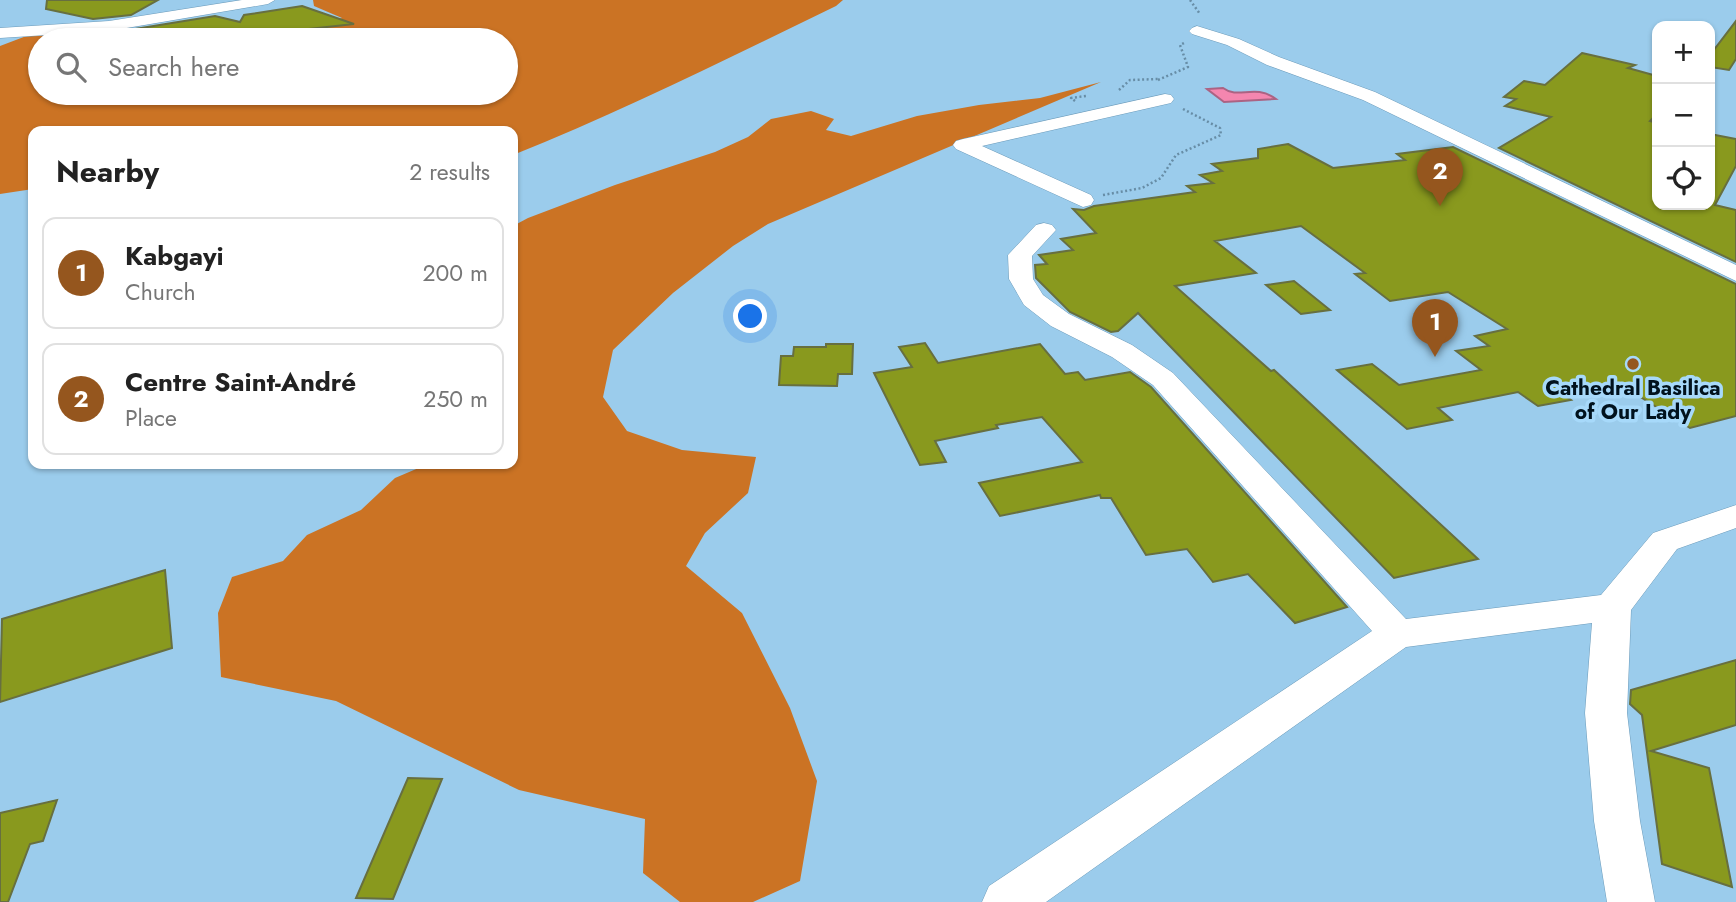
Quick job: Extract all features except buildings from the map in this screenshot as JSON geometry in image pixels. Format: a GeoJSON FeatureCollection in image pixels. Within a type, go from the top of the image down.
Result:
{"type":"FeatureCollection","features":[{"type":"Feature","properties":{"kind":"street"},"geometry":{"type":"LineString","coordinates":[[78,28],[109,26],[268,0]]}},
{"type":"Feature","properties":{"kind":"street"},"geometry":{"type":"LineString","coordinates":[[0,33],[28,31]]}},
{"type":"Feature","properties":{"kind":"street"},"geometry":{"type":"LineString","coordinates":[[1197,31],[1233,42],[1273,61],[1369,96],[1736,274]]}},
{"type":"Feature","properties":{"kind":"street"},"geometry":{"type":"LineString","coordinates":[[1083,200],[963,145],[1165,99]]}},
{"type":"Feature","properties":{"kind":"street"},"geometry":{"type":"LineString","coordinates":[[1044,230],[1020,255],[1021,279],[1033,300],[1060,320],[1133,358],[1163,379],[1397,634]]}},
{"type":"Feature","properties":{"kind":"street"},"geometry":{"type":"LineString","coordinates":[[1631,902],[1617,821],[1606,713],[1612,607],[1665,541],[1736,516]]}},
{"type":"Feature","properties":{"kind":"street"},"geometry":{"type":"LineString","coordinates":[[1006,902],[1397,634],[1612,607]]}},
{"type":"Feature","properties":{"kind":"path"},"geometry":{"type":"LineString","coordinates":[[1083,200],[1142,188],[1161,178],[1176,155],[1221,135],[1220,128],[1165,99],[1144,84],[1176,75],[1188,67],[1180,45],[1197,36],[1197,31]]}},
{"type":"Feature","properties":{"kind":"shaded area"},"geometry":{"type":"Polygon","coordinates":[[[313,0],[843,0],[836,6],[676,84],[518,153],[518,126],[28,126],[28,190],[0,194],[0,46],[28,35],[28,105],[518,105],[518,28],[315,28],[342,18],[314,6],[313,0]]]}},
{"type":"Feature","properties":{"kind":"shaded area"},"geometry":{"type":"Polygon","coordinates":[[[1101,82],[768,224],[733,246],[673,293],[613,350],[603,397],[627,431],[682,450],[756,457],[748,493],[705,533],[686,566],[742,613],[790,708],[817,781],[800,881],[753,902],[680,902],[643,873],[645,819],[519,790],[336,701],[221,677],[218,613],[232,577],[283,561],[307,535],[361,510],[395,478],[416,469],[518,469],[518,223],[615,185],[715,152],[748,137],[771,119],[811,111],[834,119],[826,130],[851,136],[917,116],[1040,98],[1101,82]]]}},
{"type":"Feature","properties":{"kind":"shaded area"},"geometry":{"type":"Polygon","coordinates":[[[1223,88],[1235,93],[1261,92],[1276,99],[1224,102],[1207,89],[1223,88]]]}},
{"type":"Feature","properties":{"kind":"place","name":"Centre Saint-André"},"geometry":{"type":"Point","coordinates":[1440,206]}},
{"type":"Feature","properties":{"kind":"place","name":"Kabgayi"},"geometry":{"type":"Point","coordinates":[1435,357]}},
{"type":"Feature","properties":{"kind":"place","name":"Cathedral Basilica of Our Lady"},"geometry":{"type":"Point","coordinates":[1633,364]}}]}
